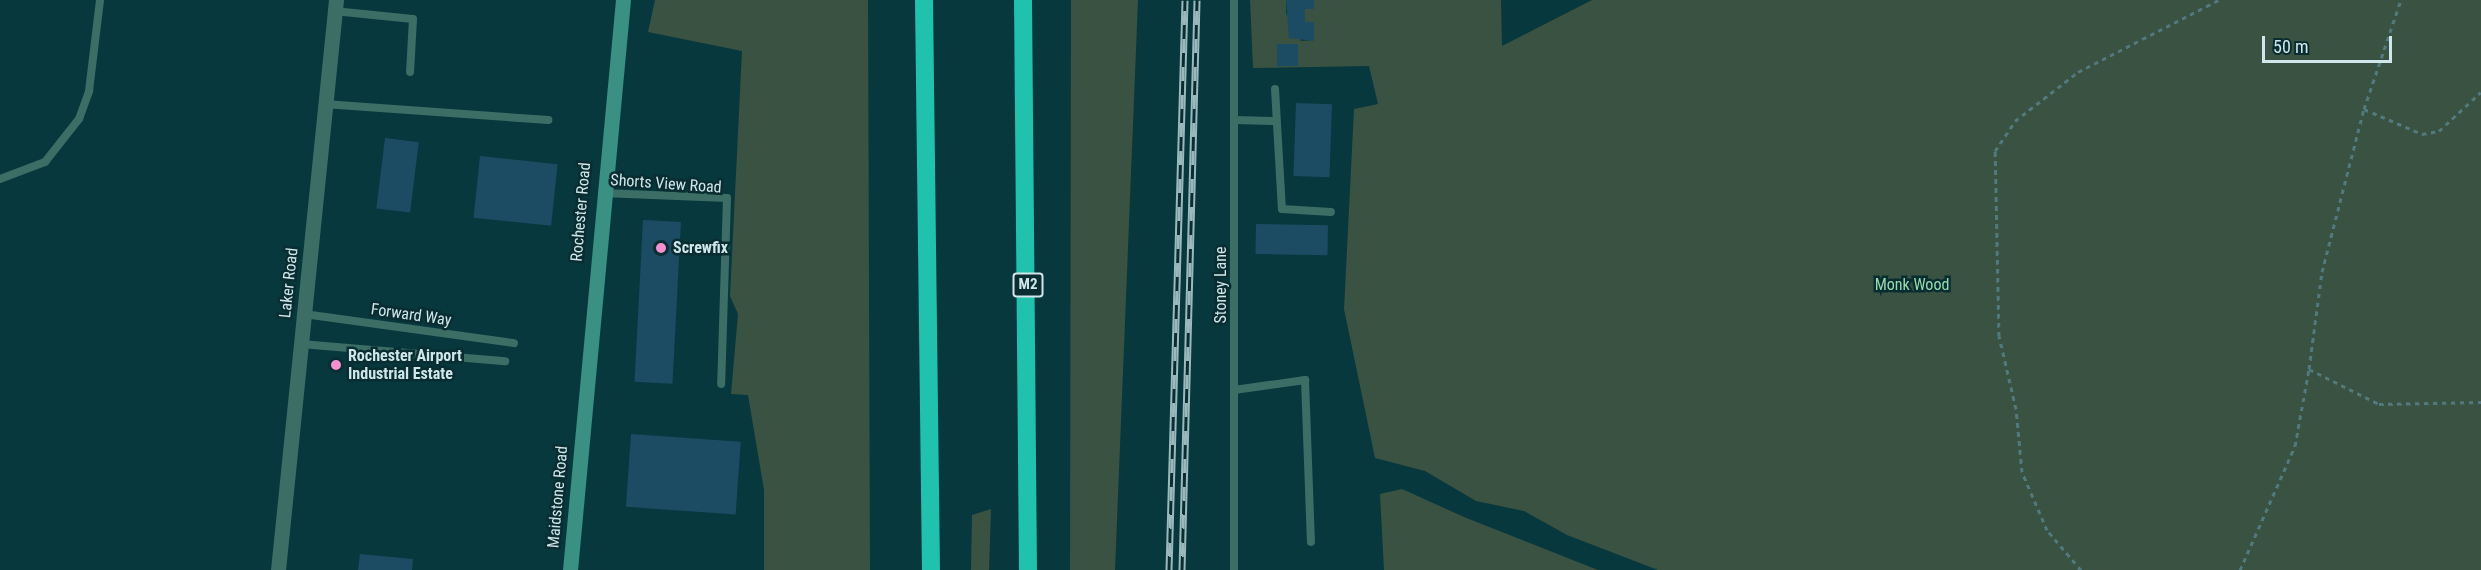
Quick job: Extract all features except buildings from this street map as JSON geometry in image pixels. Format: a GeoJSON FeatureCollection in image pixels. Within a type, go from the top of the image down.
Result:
{"type":"FeatureCollection","features":[{"type":"Feature","properties":{"kind":"highway"},"geometry":{"type":"LineString","coordinates":[[924,0],[931,570]]}},
{"type":"Feature","properties":{"kind":"highway","name":"M2"},"geometry":{"type":"LineString","coordinates":[[1023,0],[1028,570]]}},
{"type":"Feature","properties":{"kind":"main road","name":"Rochester Road"},"geometry":{"type":"LineString","coordinates":[[582,427],[601,193],[623,0]]}},
{"type":"Feature","properties":{"kind":"main road","name":"Maidstone Road"},"geometry":{"type":"LineString","coordinates":[[570,570],[582,427]]}},
{"type":"Feature","properties":{"kind":"street","name":"Laker Road"},"geometry":{"type":"LineString","coordinates":[[278,570],[335,6]]}},
{"type":"Feature","properties":{"kind":"lane"},"geometry":{"type":"LineString","coordinates":[[0,179],[45,162],[79,119],[89,92],[100,0]]}},
{"type":"Feature","properties":{"kind":"lane","name":"Stoney Lane"},"geometry":{"type":"LineString","coordinates":[[1234,0],[1234,570]]}},
{"type":"Feature","properties":{"kind":"lane"},"geometry":{"type":"LineString","coordinates":[[335,6],[413,19],[411,72]]}},
{"type":"Feature","properties":{"kind":"lane"},"geometry":{"type":"LineString","coordinates":[[1275,89],[1282,209],[1331,212]]}},
{"type":"Feature","properties":{"kind":"lane"},"geometry":{"type":"LineString","coordinates":[[324,104],[548,120]]}},
{"type":"Feature","properties":{"kind":"lane"},"geometry":{"type":"LineString","coordinates":[[1234,120],[1276,121]]}},
{"type":"Feature","properties":{"kind":"lane","name":"Shorts View Road"},"geometry":{"type":"LineString","coordinates":[[601,193],[727,198],[721,384]]}},
{"type":"Feature","properties":{"kind":"lane","name":"Forward Way"},"geometry":{"type":"LineString","coordinates":[[304,314],[514,343]]}},
{"type":"Feature","properties":{"kind":"lane"},"geometry":{"type":"LineString","coordinates":[[301,344],[505,361]]}},
{"type":"Feature","properties":{"kind":"lane"},"geometry":{"type":"LineString","coordinates":[[1234,390],[1305,380],[1311,542]]}},
{"type":"Feature","properties":{"kind":"path"},"geometry":{"type":"LineString","coordinates":[[2081,570],[2047,530],[2022,472],[2016,409],[1999,336],[1995,151],[2015,121],[2053,88],[2219,0]]}},
{"type":"Feature","properties":{"kind":"path"},"geometry":{"type":"LineString","coordinates":[[2240,570],[2295,446],[2309,369],[2322,272],[2364,110],[2401,0]]}},
{"type":"Feature","properties":{"kind":"path"},"geometry":{"type":"LineString","coordinates":[[2364,110],[2422,134],[2439,130],[2481,92]]}},
{"type":"Feature","properties":{"kind":"path"},"geometry":{"type":"LineString","coordinates":[[2309,369],[2379,404],[2481,402]]}},
{"type":"Feature","properties":{"kind":"green space"},"geometry":{"type":"Polygon","coordinates":[[[655,0],[868,0],[870,570],[764,570],[764,490],[748,395],[731,394],[738,314],[730,296],[742,51],[648,32],[655,0]]]}},
{"type":"Feature","properties":{"kind":"green space"},"geometry":{"type":"Polygon","coordinates":[[[1071,0],[1138,0],[1115,570],[1070,570],[1071,0]]]}},
{"type":"Feature","properties":{"kind":"green space","name":"Monk Wood"},"geometry":{"type":"Polygon","coordinates":[[[1250,0],[1286,0],[1286,13],[1301,41],[1314,40],[1314,22],[1305,22],[1305,9],[1314,9],[1314,0],[1501,0],[1502,46],[1592,0],[2481,0],[2481,570],[1658,570],[1567,535],[1524,511],[1476,501],[1425,471],[1375,458],[1344,309],[1354,109],[1378,104],[1369,66],[1253,68],[1250,0]],[[1277,44],[1277,66],[1297,66],[1298,44],[1277,44]]]}},
{"type":"Feature","properties":{"kind":"green space"},"geometry":{"type":"Polygon","coordinates":[[[1402,489],[1464,517],[1598,570],[1384,570],[1380,494],[1402,489]]]}},
{"type":"Feature","properties":{"kind":"green space"},"geometry":{"type":"Polygon","coordinates":[[[991,509],[989,570],[971,570],[972,515],[991,509]]]}},
{"type":"Feature","properties":{"kind":"railway"},"geometry":{"type":"LineString","coordinates":[[1169,570],[1185,0]]}},
{"type":"Feature","properties":{"kind":"railway"},"geometry":{"type":"LineString","coordinates":[[1182,570],[1197,0]]}},
{"type":"Feature","properties":{"kind":"place","name":"Screwfix"},"geometry":{"type":"Point","coordinates":[661,248]}},
{"type":"Feature","properties":{"kind":"place","name":"Rochester Airport Industrial Estate"},"geometry":{"type":"Point","coordinates":[336,365]}}]}
